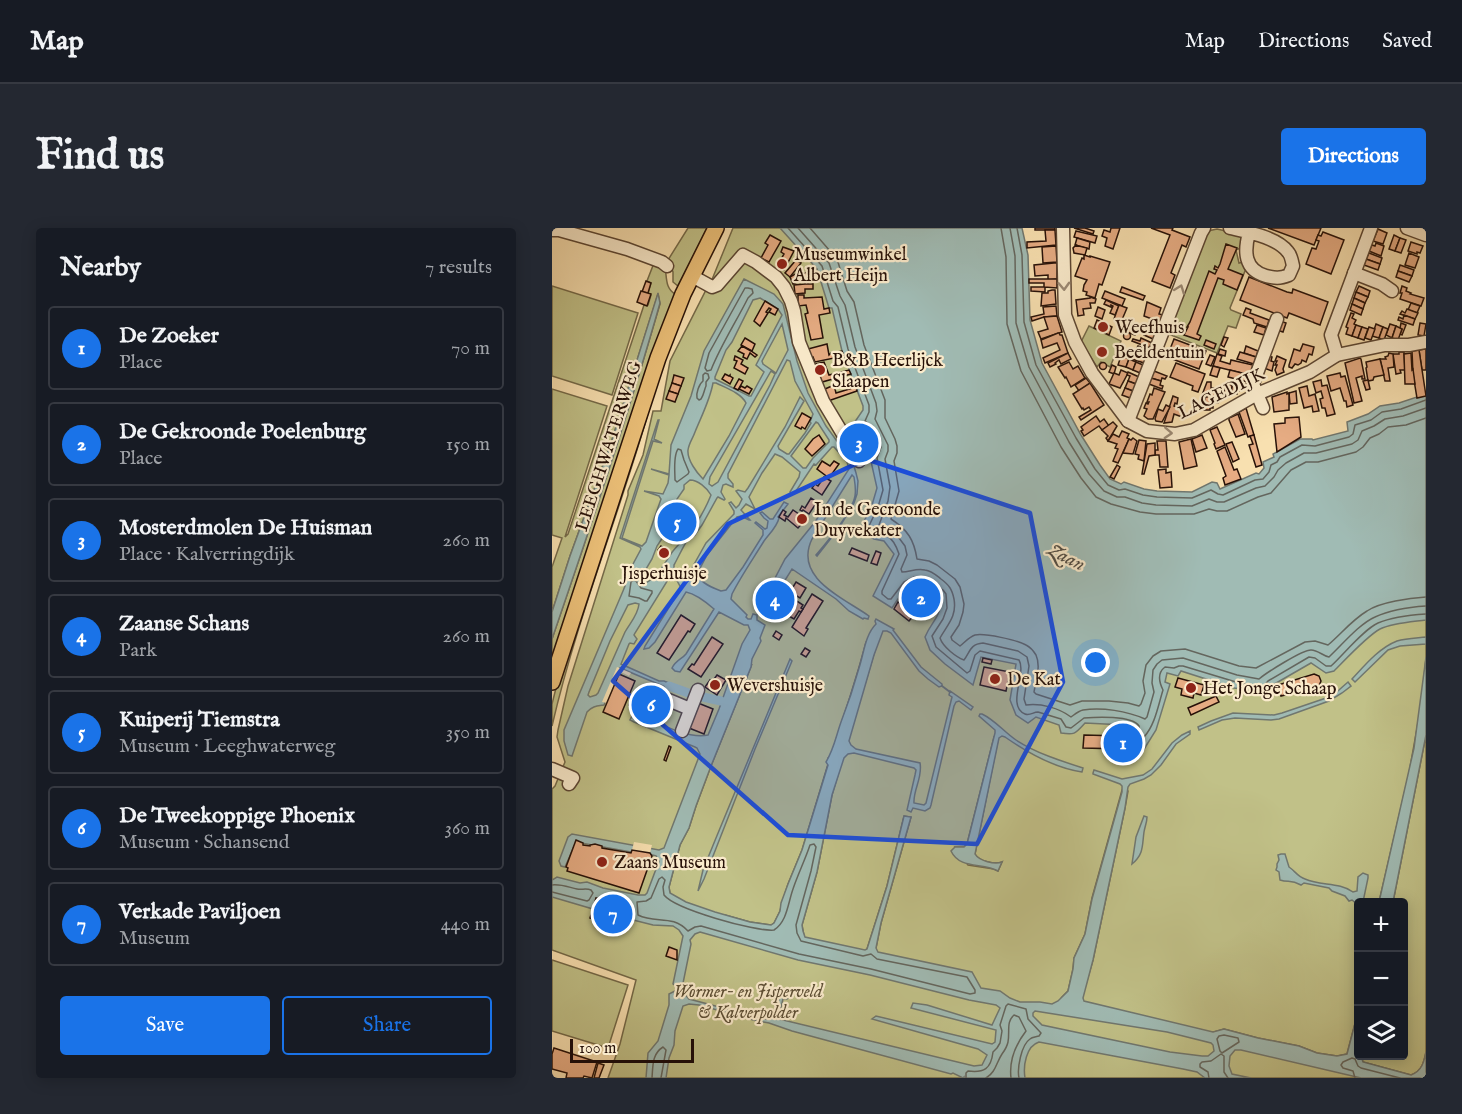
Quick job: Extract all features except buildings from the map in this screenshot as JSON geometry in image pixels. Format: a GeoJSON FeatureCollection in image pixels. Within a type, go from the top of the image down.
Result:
{"type":"FeatureCollection","features":[{"type":"Feature","properties":{"kind":"main road","name":"LEEGHWATERWEG"},"geometry":{"type":"LineString","coordinates":[[552,682],[658,358],[683,294],[716,228]]}},
{"type":"Feature","properties":{"kind":"street"},"geometry":{"type":"LineString","coordinates":[[1062,228],[1065,315],[1069,327],[1092,373],[1128,421]]}},
{"type":"Feature","properties":{"kind":"street"},"geometry":{"type":"LineString","coordinates":[[1128,421],[1204,228]]}},
{"type":"Feature","properties":{"kind":"street"},"geometry":{"type":"LineString","coordinates":[[1230,228],[1249,233]]}},
{"type":"Feature","properties":{"kind":"street"},"geometry":{"type":"LineString","coordinates":[[1337,355],[1331,335],[1371,228]]}},
{"type":"Feature","properties":{"kind":"street"},"geometry":{"type":"LineString","coordinates":[[1407,228],[1426,235]]}},
{"type":"Feature","properties":{"kind":"street"},"geometry":{"type":"LineString","coordinates":[[552,230],[627,249],[667,266]]}},
{"type":"Feature","properties":{"kind":"street"},"geometry":{"type":"LineString","coordinates":[[692,276],[712,287],[717,285],[743,255],[776,277],[791,302],[799,342],[823,401],[859,461]]}},
{"type":"Feature","properties":{"kind":"street"},"geometry":{"type":"LineString","coordinates":[[1354,273],[1382,284],[1392,291]]}},
{"type":"Feature","properties":{"kind":"street"},"geometry":{"type":"LineString","coordinates":[[1263,408],[1253,384],[1276,318]]}},
{"type":"Feature","properties":{"kind":"street","name":"LAGEDIJK"},"geometry":{"type":"LineString","coordinates":[[1128,421],[1147,431],[1175,434],[1194,430],[1257,394],[1310,372],[1337,355],[1385,345],[1410,345],[1426,342]]}},
{"type":"Feature","properties":{"kind":"street"},"geometry":{"type":"LineString","coordinates":[[666,699],[694,700],[682,731]]}},
{"type":"Feature","properties":{"kind":"street"},"geometry":{"type":"LineString","coordinates":[[552,769],[571,781]]}},
{"type":"Feature","properties":{"kind":"highlighted area"},"geometry":{"type":"Polygon","coordinates":[[[866,459],[1030,513],[1063,682],[977,844],[788,835],[613,681],[728,524],[866,459]]]}},
{"type":"Feature","properties":{"kind":"green space"},"geometry":{"type":"Polygon","coordinates":[[[688,228],[707,228],[678,286],[673,282],[673,272],[668,260],[688,228]]]}},
{"type":"Feature","properties":{"kind":"green space","name":"Wormer- en Jisperveld & Kalverpolder"},"geometry":{"type":"Polygon","coordinates":[[[733,228],[793,228],[1154,658],[1426,594],[1426,658],[1421,706],[1409,773],[1380,898],[1354,898],[1354,1027],[1347,1054],[1337,1056],[1317,1053],[1299,1046],[1224,1029],[1214,1032],[1414,1078],[608,1078],[620,1044],[636,980],[552,950],[552,789],[565,762],[557,737],[568,686],[628,491],[643,455],[653,411],[661,411],[670,361],[707,288],[733,228]],[[879,637],[866,642],[845,713],[828,758],[802,850],[774,923],[771,925],[750,922],[725,916],[804,936],[802,925],[817,872],[832,795],[879,637]],[[752,664],[656,887],[670,893],[669,887],[680,845],[689,828],[752,664]],[[994,737],[967,844],[964,847],[955,847],[968,865],[998,871],[1002,862],[987,862],[975,854],[998,740],[994,737]],[[1122,790],[1092,898],[1085,934],[1074,958],[1068,991],[1062,997],[1082,998],[1093,960],[1128,791],[1122,790]],[[904,816],[887,886],[867,949],[876,948],[911,817],[904,816]]]}},
{"type":"Feature","properties":{"kind":"green space"},"geometry":{"type":"Polygon","coordinates":[[[1217,229],[1243,235],[1245,246],[1236,250],[1239,263],[1244,262],[1247,266],[1230,308],[1241,314],[1236,328],[1228,326],[1217,353],[1166,333],[1208,231],[1217,229]]]}},
{"type":"Feature","properties":{"kind":"green space"},"geometry":{"type":"Polygon","coordinates":[[[654,263],[665,267],[668,286],[675,294],[552,663],[552,639],[641,368],[660,304],[658,294],[611,443],[552,612],[552,567],[562,538],[552,535],[552,389],[607,406],[565,537],[568,534],[644,305],[648,305],[651,283],[647,281],[654,263]]]}},
{"type":"Feature","properties":{"kind":"green space"},"geometry":{"type":"Polygon","coordinates":[[[552,286],[638,313],[612,395],[552,376],[552,286]]]}},
{"type":"Feature","properties":{"kind":"green space","name":"Beeldentuin"},"geometry":{"type":"Polygon","coordinates":[[[1089,326],[1121,341],[1110,367],[1101,362],[1097,367],[1081,342],[1089,326]]]}},
{"type":"Feature","properties":{"kind":"green space"},"geometry":{"type":"Polygon","coordinates":[[[649,410],[573,646],[552,726],[552,704],[560,672],[649,410]]]}},
{"type":"Feature","properties":{"kind":"green space"},"geometry":{"type":"Polygon","coordinates":[[[1426,735],[1426,1052],[1420,1069],[1411,1075],[1362,1060],[1408,1060],[1408,898],[1394,898],[1426,735]]]}},
{"type":"Feature","properties":{"kind":"green space"},"geometry":{"type":"Polygon","coordinates":[[[552,960],[628,985],[608,1048],[552,1031],[552,960]]]}},
{"type":"Feature","properties":{"kind":"water","name":"Zaan"},"geometry":{"type":"Polygon","coordinates":[[[780,228],[1022,228],[1028,255],[1030,320],[1042,363],[1100,465],[1110,479],[1121,484],[1124,482],[1157,491],[1192,492],[1212,482],[1217,483],[1220,489],[1256,473],[1259,474],[1264,468],[1263,462],[1300,439],[1313,440],[1348,431],[1347,422],[1368,414],[1380,406],[1399,403],[1426,394],[1426,620],[1396,624],[1380,629],[1363,642],[1334,671],[1326,673],[1311,663],[1271,686],[1272,693],[1255,693],[1234,688],[1181,671],[1178,676],[1167,673],[1165,682],[1170,684],[1156,730],[1141,754],[1137,755],[1135,750],[1133,728],[1125,725],[1085,723],[1077,732],[1069,734],[1061,733],[1059,725],[1036,717],[1028,723],[1016,715],[1010,700],[1016,664],[981,657],[973,685],[930,650],[925,637],[938,613],[940,602],[939,595],[930,587],[924,583],[914,583],[905,590],[892,608],[873,596],[894,554],[884,541],[859,532],[872,505],[877,488],[870,457],[875,448],[864,428],[859,426],[853,428],[852,426],[863,410],[863,406],[842,351],[832,308],[829,308],[817,269],[780,228]]]}},
{"type":"Feature","properties":{"kind":"water"},"geometry":{"type":"Polygon","coordinates":[[[744,279],[774,294],[783,304],[797,361],[808,393],[826,426],[853,463],[858,481],[854,503],[839,528],[817,556],[853,503],[855,489],[852,475],[812,539],[808,553],[809,565],[824,585],[869,616],[868,619],[863,619],[849,611],[836,599],[792,569],[777,593],[773,591],[762,608],[757,605],[785,559],[815,522],[849,469],[847,462],[832,447],[816,465],[814,464],[794,494],[790,492],[800,472],[775,454],[749,497],[755,509],[746,504],[741,510],[750,520],[741,516],[737,517],[707,555],[697,574],[707,585],[721,591],[726,590],[763,535],[763,530],[755,523],[767,528],[768,521],[760,513],[773,519],[784,502],[788,504],[732,594],[731,599],[747,615],[748,619],[751,619],[753,614],[757,615],[757,620],[765,625],[761,641],[752,659],[751,667],[689,828],[680,845],[669,887],[670,893],[686,902],[715,912],[750,922],[771,925],[774,923],[802,850],[828,765],[826,762],[851,695],[867,639],[876,624],[876,619],[894,629],[921,667],[942,684],[939,687],[919,671],[891,633],[883,631],[849,741],[856,749],[920,763],[914,803],[924,805],[926,803],[952,697],[949,695],[950,691],[973,707],[971,710],[959,701],[954,706],[931,805],[925,811],[913,808],[911,812],[907,810],[916,770],[914,768],[854,753],[844,758],[832,795],[817,872],[802,925],[805,937],[867,949],[887,886],[904,816],[911,817],[881,923],[876,948],[878,952],[972,972],[981,988],[1000,991],[1020,1002],[1052,1004],[1058,1001],[1068,991],[1074,958],[1085,934],[1092,899],[1122,792],[1120,784],[1093,774],[1094,770],[1122,779],[1143,775],[1152,769],[1172,743],[1190,731],[1190,734],[1176,744],[1151,775],[1128,787],[1084,1001],[1213,1032],[1224,1029],[1337,1056],[1347,1054],[1354,1027],[1354,1060],[1362,1060],[1411,1075],[1420,1069],[1426,1052],[1426,1078],[1361,1078],[1235,1050],[1230,1056],[1229,1066],[1232,1074],[1251,1078],[1205,1078],[1197,1072],[1039,1042],[1031,1048],[1026,1057],[1025,1078],[963,1078],[953,1073],[769,1023],[689,1004],[683,1006],[675,1031],[666,1078],[646,1078],[648,1053],[658,1041],[669,1005],[669,994],[677,990],[673,984],[683,936],[673,926],[653,925],[629,919],[632,909],[597,898],[593,909],[552,897],[552,880],[557,877],[638,895],[647,893],[659,861],[656,856],[576,842],[565,867],[561,866],[559,861],[568,837],[572,834],[659,850],[664,848],[700,754],[695,747],[630,720],[634,712],[680,732],[690,735],[708,735],[742,644],[750,630],[748,625],[719,612],[680,672],[675,671],[672,668],[686,654],[714,609],[697,596],[686,592],[655,642],[649,648],[644,649],[681,588],[676,579],[669,578],[635,633],[637,639],[634,644],[629,644],[621,664],[679,687],[677,692],[620,668],[604,705],[593,707],[587,712],[572,756],[568,755],[564,730],[623,591],[625,579],[641,549],[620,538],[658,420],[654,439],[662,443],[653,441],[622,538],[642,546],[646,542],[661,499],[659,496],[644,491],[663,494],[669,475],[651,469],[669,474],[671,445],[691,396],[704,351],[744,279]],[[760,298],[753,300],[726,350],[715,377],[749,396],[764,372],[756,365],[782,315],[778,309],[760,298]],[[782,324],[762,361],[776,373],[788,350],[782,324]],[[787,360],[728,474],[733,487],[723,485],[721,492],[725,499],[717,498],[702,525],[687,541],[674,565],[679,575],[688,575],[706,543],[734,514],[729,503],[731,502],[736,508],[739,505],[742,499],[736,491],[745,492],[748,488],[785,427],[800,397],[804,401],[778,446],[779,449],[789,454],[811,423],[813,414],[795,381],[790,361],[787,360]],[[771,371],[710,477],[709,484],[712,486],[718,482],[770,385],[775,374],[771,371]],[[713,383],[708,402],[688,450],[695,470],[703,479],[746,403],[737,394],[713,383]],[[816,422],[791,456],[803,468],[806,468],[829,442],[816,422]],[[690,480],[684,485],[668,528],[646,569],[643,581],[645,583],[657,574],[690,532],[711,495],[696,481],[690,480]],[[639,604],[628,605],[610,641],[589,692],[590,697],[598,693],[639,604]],[[700,932],[690,940],[682,988],[689,999],[770,1019],[774,1017],[780,995],[788,998],[783,999],[778,1019],[974,1066],[982,1065],[987,1055],[978,1049],[872,1019],[876,1016],[992,1044],[995,1042],[996,1030],[911,1008],[913,1003],[927,1005],[992,1025],[1000,1008],[996,1005],[798,960],[700,932]],[[1035,1011],[1033,1016],[1042,1025],[1170,1052],[1208,1056],[1214,1051],[1211,1043],[1167,1032],[1035,1011]]]}},
{"type":"Feature","properties":{"kind":"water"},"geometry":{"type":"Polygon","coordinates":[[[658,293],[660,303],[635,388],[552,639],[552,612],[611,443],[658,293]]]}},
{"type":"Feature","properties":{"kind":"water"},"geometry":{"type":"Polygon","coordinates":[[[1426,637],[1426,644],[1400,646],[1388,650],[1355,682],[1352,679],[1373,657],[1390,644],[1404,639],[1426,637]]]}},
{"type":"Feature","properties":{"kind":"water"},"geometry":{"type":"Polygon","coordinates":[[[1426,657],[1426,735],[1394,898],[1380,898],[1414,748],[1426,657]]]}},
{"type":"Feature","properties":{"kind":"water"},"geometry":{"type":"Polygon","coordinates":[[[790,659],[792,661],[698,891],[703,870],[790,659]]]}},
{"type":"Feature","properties":{"kind":"water"},"geometry":{"type":"Polygon","coordinates":[[[1348,682],[1351,686],[1329,701],[1279,719],[1235,718],[1222,720],[1199,730],[1198,727],[1233,713],[1274,715],[1282,713],[1332,696],[1348,682]]]}},
{"type":"Feature","properties":{"kind":"water"},"geometry":{"type":"Polygon","coordinates":[[[980,714],[991,719],[1024,745],[1083,768],[1082,772],[1062,767],[1032,754],[1005,737],[999,738],[975,854],[987,862],[1002,862],[998,871],[960,861],[951,851],[955,847],[964,847],[967,844],[995,733],[995,730],[979,716],[980,714]]]}},
{"type":"Feature","properties":{"kind":"water"},"geometry":{"type":"Polygon","coordinates":[[[1144,816],[1147,819],[1142,850],[1132,864],[1136,837],[1144,816]]]}},
{"type":"Feature","properties":{"kind":"water"},"geometry":{"type":"Polygon","coordinates":[[[1285,854],[1289,867],[1303,878],[1342,887],[1353,892],[1357,891],[1358,877],[1363,873],[1368,875],[1364,898],[1354,898],[1354,902],[1349,901],[1345,896],[1329,888],[1280,880],[1279,872],[1276,870],[1278,855],[1285,854]]]}},
{"type":"Feature","properties":{"kind":"pier"},"geometry":{"type":"Polygon","coordinates":[[[617,667],[631,673],[629,676],[621,672],[607,703],[602,702],[617,667]]]}},
{"type":"Feature","properties":{"kind":"pier"},"geometry":{"type":"Polygon","coordinates":[[[634,842],[652,845],[650,853],[632,850],[634,842]]]}},
{"type":"Feature","properties":{"kind":"waterway"},"geometry":{"type":"LineString","coordinates":[[669,686],[721,701]]}},
{"type":"Feature","properties":{"kind":"waterway"},"geometry":{"type":"LineString","coordinates":[[942,686],[950,692]]}},
{"type":"Feature","properties":{"kind":"place","name":"Museumwinkel Albert Heijn"},"geometry":{"type":"Point","coordinates":[782,264]}},
{"type":"Feature","properties":{"kind":"place","name":"Weefhuis"},"geometry":{"type":"Point","coordinates":[1103,327]}},
{"type":"Feature","properties":{"kind":"place","name":"Beeldentuin"},"geometry":{"type":"Point","coordinates":[1102,352]}},
{"type":"Feature","properties":{"kind":"place","name":"B&B Heerlijck Slaapen"},"geometry":{"type":"Point","coordinates":[820,370]}},
{"type":"Feature","properties":{"kind":"place","name":"Mosterdmolen De Huisman"},"geometry":{"type":"Point","coordinates":[859,443]}},
{"type":"Feature","properties":{"kind":"place","name":"In de Gecroonde Duyvekater"},"geometry":{"type":"Point","coordinates":[802,519]}},
{"type":"Feature","properties":{"kind":"place","name":"Kuiperij Tiemstra"},"geometry":{"type":"Point","coordinates":[677,522]}},
{"type":"Feature","properties":{"kind":"place","name":"Jisperhuisje"},"geometry":{"type":"Point","coordinates":[664,553]}},
{"type":"Feature","properties":{"kind":"place","name":"De Gekroonde Poelenburg"},"geometry":{"type":"Point","coordinates":[921,598]}},
{"type":"Feature","properties":{"kind":"place","name":"Zaanse Schans"},"geometry":{"type":"Point","coordinates":[775,600]}},
{"type":"Feature","properties":{"kind":"place","name":"De Kat"},"geometry":{"type":"Point","coordinates":[995,679]}},
{"type":"Feature","properties":{"kind":"place","name":"Wevershuisje"},"geometry":{"type":"Point","coordinates":[715,685]}},
{"type":"Feature","properties":{"kind":"place","name":"Het Jonge Schaap"},"geometry":{"type":"Point","coordinates":[1191,688]}},
{"type":"Feature","properties":{"kind":"place","name":"De Tweekoppige Phoenix"},"geometry":{"type":"Point","coordinates":[651,705]}},
{"type":"Feature","properties":{"kind":"place","name":"De Zoeker"},"geometry":{"type":"Point","coordinates":[1123,743]}},
{"type":"Feature","properties":{"kind":"place","name":"Zaans Museum"},"geometry":{"type":"Point","coordinates":[602,862]}},
{"type":"Feature","properties":{"kind":"place","name":"Verkade Paviljoen"},"geometry":{"type":"Point","coordinates":[613,914]}}]}
